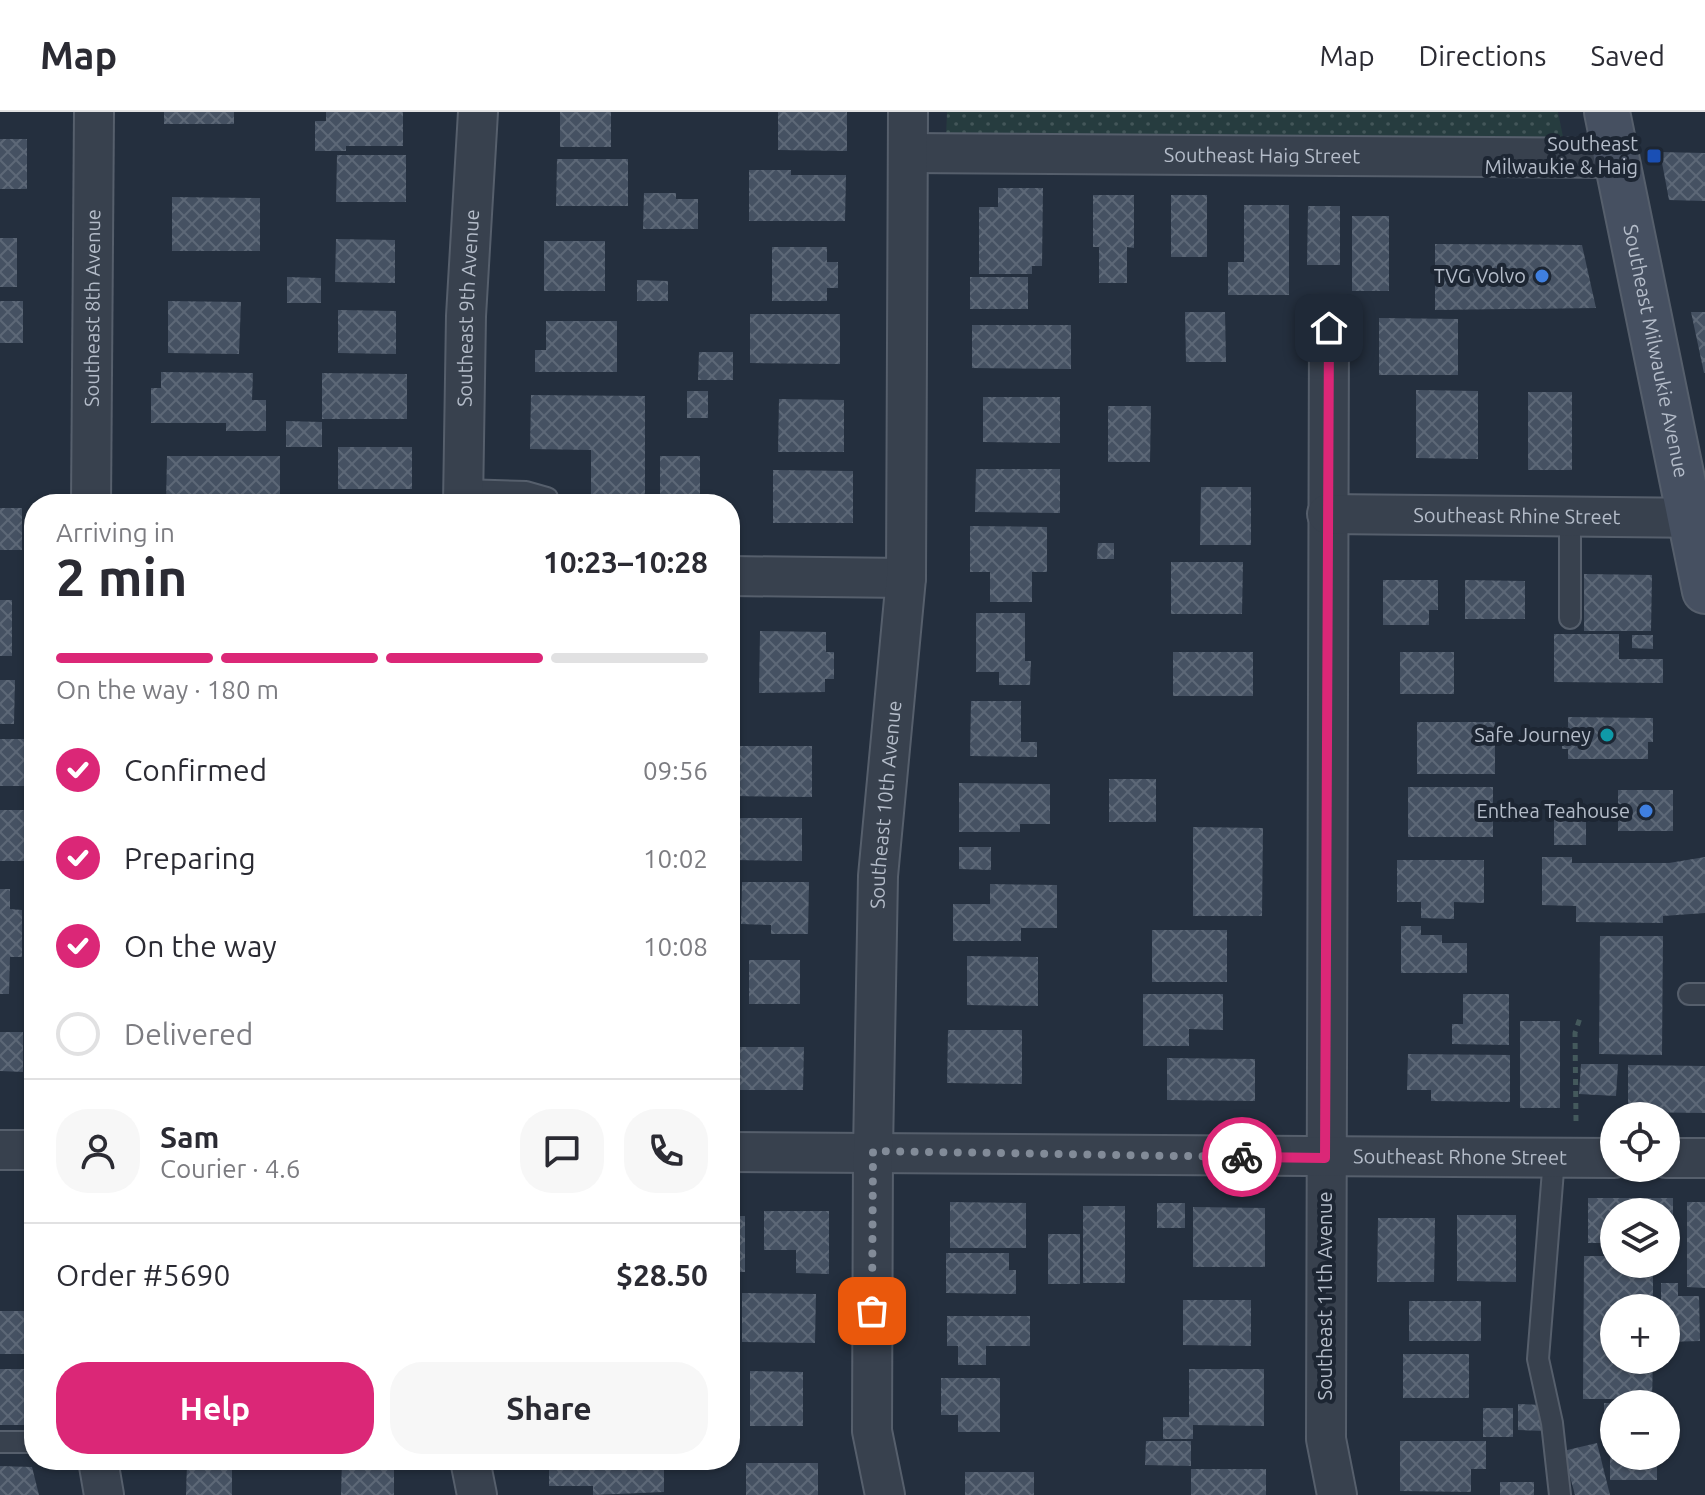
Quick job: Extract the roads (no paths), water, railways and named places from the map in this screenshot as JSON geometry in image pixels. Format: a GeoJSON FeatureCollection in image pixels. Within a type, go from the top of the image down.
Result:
{"type":"FeatureCollection","features":[{"type":"Feature","properties":{"kind":"main road","name":"Southeast Milwaukie Avenue"},"geometry":{"type":"LineString","coordinates":[[1607,112],[1698,518],[1705,591]]}},
{"type":"Feature","properties":{"kind":"street","name":"Southeast 8th Avenue"},"geometry":{"type":"LineString","coordinates":[[91,494],[94,112]]}},
{"type":"Feature","properties":{"kind":"street","name":"Southeast 9th Avenue"},"geometry":{"type":"LineString","coordinates":[[463,494],[466,316],[478,112]]}},
{"type":"Feature","properties":{"kind":"street","name":"Southeast 10th Avenue"},"geometry":{"type":"LineString","coordinates":[[885,1495],[872,1431],[873,1151],[878,876],[906,578],[908,112]]}},
{"type":"Feature","properties":{"kind":"street","name":"Southeast Haig Street"},"geometry":{"type":"LineString","coordinates":[[908,153],[1616,158]]}},
{"type":"Feature","properties":{"kind":"street","name":"Southeast 11th Avenue"},"geometry":{"type":"LineString","coordinates":[[1329,328],[1326,1439],[1337,1495]]}},
{"type":"Feature","properties":{"kind":"street","name":"Southeast Rhine Street"},"geometry":{"type":"LineString","coordinates":[[1327,514],[1698,518]]}},
{"type":"Feature","properties":{"kind":"street"},"geometry":{"type":"LineString","coordinates":[[740,576],[906,578]]}},
{"type":"Feature","properties":{"kind":"street"},"geometry":{"type":"LineString","coordinates":[[0,1150],[24,1150]]}},
{"type":"Feature","properties":{"kind":"street","name":"Southeast Rhone Street"},"geometry":{"type":"LineString","coordinates":[[740,1152],[1600,1158]]}},
{"type":"Feature","properties":{"kind":"street"},"geometry":{"type":"LineString","coordinates":[[1680,1158],[1705,1158]]}},
{"type":"Feature","properties":{"kind":"street"},"geometry":{"type":"LineString","coordinates":[[100,1470],[104,1495]]}},
{"type":"Feature","properties":{"kind":"street"},"geometry":{"type":"LineString","coordinates":[[472,1470],[477,1495]]}},
{"type":"Feature","properties":{"kind":"lane"},"geometry":{"type":"LineString","coordinates":[[501,494],[533,494]]}},
{"type":"Feature","properties":{"kind":"lane"},"geometry":{"type":"LineString","coordinates":[[1570,517],[1570,618]]}},
{"type":"Feature","properties":{"kind":"lane"},"geometry":{"type":"LineString","coordinates":[[1560,1495],[1552,1423],[1538,1359],[1565,1158]]}},
{"type":"Feature","properties":{"kind":"lane"},"geometry":{"type":"LineString","coordinates":[[0,1442],[24,1442]]}},
{"type":"Feature","properties":{"kind":"place","name":"Southeast Milwaukie & Haig"},"geometry":{"type":"Point","coordinates":[1654,156]}},
{"type":"Feature","properties":{"kind":"place","name":"TVG Volvo"},"geometry":{"type":"Point","coordinates":[1542,276]}},
{"type":"Feature","properties":{"kind":"place","name":"Safe Journey"},"geometry":{"type":"Point","coordinates":[1607,735]}},
{"type":"Feature","properties":{"kind":"place","name":"Enthea Teahouse"},"geometry":{"type":"Point","coordinates":[1646,811]}}]}
